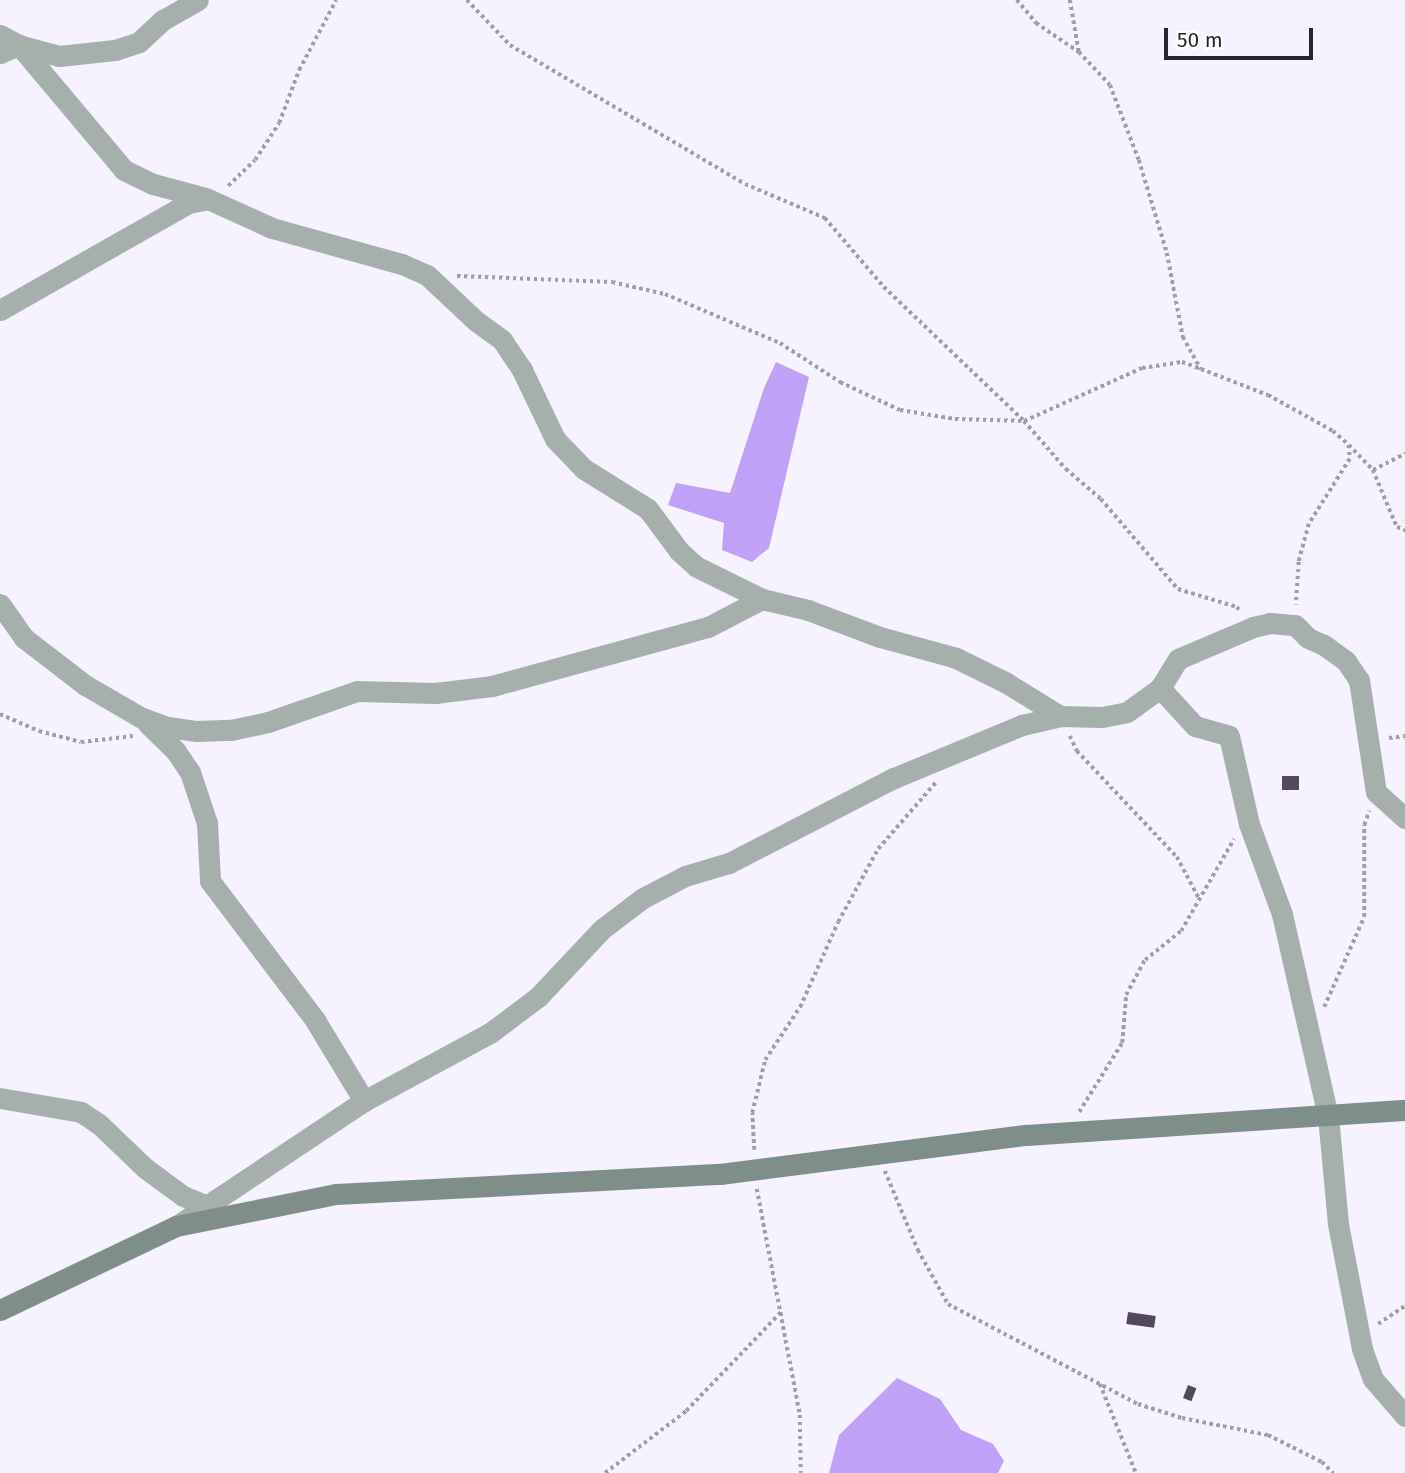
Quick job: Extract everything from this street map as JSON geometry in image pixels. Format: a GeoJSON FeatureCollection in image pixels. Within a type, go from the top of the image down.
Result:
{"type":"FeatureCollection","features":[{"type":"Feature","properties":{"kind":"street"},"geometry":{"type":"LineString","coordinates":[[10,49],[59,56],[115,50],[139,42],[163,20],[198,0]]}},
{"type":"Feature","properties":{"kind":"street"},"geometry":{"type":"LineString","coordinates":[[0,35],[10,49],[124,170],[153,184],[208,199],[272,228],[402,264],[427,275],[502,340],[522,370],[555,439],[584,469],[648,509],[679,551],[697,567],[762,599],[808,610],[880,636],[956,658],[1005,682],[1060,716]]}},
{"type":"Feature","properties":{"kind":"street"},"geometry":{"type":"LineString","coordinates":[[0,310],[165,215],[188,203],[208,199]]}},
{"type":"Feature","properties":{"kind":"street"},"geometry":{"type":"LineString","coordinates":[[0,604],[3,613],[24,638],[86,685],[141,717],[168,727],[197,732],[231,730],[268,722],[357,691],[435,693],[492,686],[708,627],[762,599]]}},
{"type":"Feature","properties":{"kind":"street"},"geometry":{"type":"LineString","coordinates":[[0,1310],[176,1226],[364,1101],[490,1034],[538,997],[602,929],[643,898],[685,876],[729,863],[894,778],[1022,725],[1060,716],[1102,717],[1126,712],[1160,688],[1178,659],[1253,627],[1270,623],[1295,625],[1308,638],[1324,645],[1346,661],[1359,680],[1376,792],[1405,818]]}},
{"type":"Feature","properties":{"kind":"street"},"geometry":{"type":"LineString","coordinates":[[1160,688],[1195,726],[1229,736],[1247,814],[1282,914],[1328,1116],[1338,1224],[1365,1360],[1373,1379],[1405,1416]]}},
{"type":"Feature","properties":{"kind":"street"},"geometry":{"type":"LineString","coordinates":[[141,717],[190,772],[207,822],[210,881],[315,1020],[364,1101]]}},
{"type":"Feature","properties":{"kind":"street"},"geometry":{"type":"LineString","coordinates":[[0,1098],[81,1112],[99,1124],[145,1168],[183,1196],[207,1207],[242,1212]]}},
{"type":"Feature","properties":{"kind":"street"},"geometry":{"type":"LineString","coordinates":[[176,1226],[336,1194],[755,1171],[1067,1132],[1405,1110]]}},
{"type":"Feature","properties":{"kind":"path"},"geometry":{"type":"LineString","coordinates":[[208,199],[236,180],[255,160],[279,123],[299,70],[336,0]]}},
{"type":"Feature","properties":{"kind":"path"},"geometry":{"type":"LineString","coordinates":[[467,0],[510,45],[745,184],[825,218],[884,287],[1024,421],[1066,469],[1101,499],[1178,589],[1237,607],[1253,627]]}},
{"type":"Feature","properties":{"kind":"path"},"geometry":{"type":"LineString","coordinates":[[1017,0],[1036,23],[1079,52],[1110,85],[1124,116],[1167,253],[1183,337],[1200,369]]}},
{"type":"Feature","properties":{"kind":"path"},"geometry":{"type":"LineString","coordinates":[[1070,0],[1079,52]]}},
{"type":"Feature","properties":{"kind":"path"},"geometry":{"type":"LineString","coordinates":[[427,275],[612,282],[665,295],[780,343],[840,382],[900,410],[955,419],[1024,421],[1142,368],[1182,362],[1268,395],[1333,431],[1373,470],[1397,527],[1405,530]]}},
{"type":"Feature","properties":{"kind":"path"},"geometry":{"type":"LineString","coordinates":[[1295,625],[1299,562],[1310,524],[1350,459],[1349,445]]}},
{"type":"Feature","properties":{"kind":"path"},"geometry":{"type":"LineString","coordinates":[[1373,470],[1405,454]]}},
{"type":"Feature","properties":{"kind":"path"},"geometry":{"type":"LineString","coordinates":[[0,714],[39,731],[81,742],[157,732]]}},
{"type":"Feature","properties":{"kind":"path"},"geometry":{"type":"LineString","coordinates":[[1060,716],[1077,751],[1177,857],[1200,900]]}},
{"type":"Feature","properties":{"kind":"path"},"geometry":{"type":"LineString","coordinates":[[802,1473],[800,1415],[758,1198],[752,1113],[765,1060],[800,1007],[838,922],[878,849],[935,784],[950,754]]}},
{"type":"Feature","properties":{"kind":"path"},"geometry":{"type":"LineString","coordinates":[[1310,1042],[1364,918],[1364,825],[1376,792]]}},
{"type":"Feature","properties":{"kind":"path"},"geometry":{"type":"LineString","coordinates":[[1067,1132],[1122,1043],[1126,995],[1145,960],[1181,931],[1247,814]]}},
{"type":"Feature","properties":{"kind":"path"},"geometry":{"type":"LineString","coordinates":[[878,1154],[918,1250],[948,1304],[1138,1404],[1182,1418],[1268,1435],[1322,1462],[1333,1473]]}},
{"type":"Feature","properties":{"kind":"path"},"geometry":{"type":"LineString","coordinates":[[1360,1336],[1405,1306]]}},
{"type":"Feature","properties":{"kind":"path"},"geometry":{"type":"LineString","coordinates":[[605,1473],[686,1411],[782,1311]]}},
{"type":"Feature","properties":{"kind":"path"},"geometry":{"type":"LineString","coordinates":[[1099,1383],[1136,1473]]}},
{"type":"Feature","properties":{"kind":"shaded area"},"geometry":{"type":"Polygon","coordinates":[[[776,362],[809,377],[769,548],[752,562],[722,550],[724,523],[668,505],[676,483],[730,493],[764,388],[776,362]]]}},
{"type":"Feature","properties":{"kind":"shaded area"},"geometry":{"type":"Polygon","coordinates":[[[897,1378],[940,1399],[961,1430],[993,1444],[1004,1461],[998,1473],[829,1473],[839,1435],[897,1378]]]}},
{"type":"Feature","properties":{"kind":"building"},"geometry":{"type":"Polygon","coordinates":[[[1282,776],[1299,776],[1299,790],[1282,790],[1282,776]]]}},
{"type":"Feature","properties":{"kind":"building"},"geometry":{"type":"Polygon","coordinates":[[[1128,1312],[1156,1316],[1154,1328],[1126,1324],[1128,1312]]]}},
{"type":"Feature","properties":{"kind":"building"},"geometry":{"type":"Polygon","coordinates":[[[1188,1385],[1196,1388],[1191,1401],[1183,1398],[1188,1385]]]}}]}
